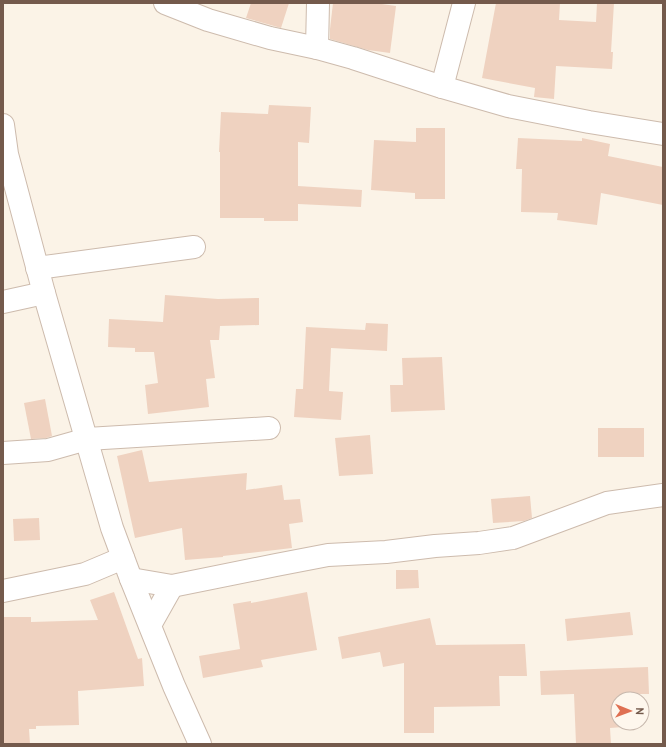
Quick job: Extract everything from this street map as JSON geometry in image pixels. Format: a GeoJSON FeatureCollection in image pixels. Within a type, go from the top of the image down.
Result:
{"type":"FeatureCollection","features":[{"type":"Feature","properties":{"kind":"street"},"geometry":{"type":"LineString","coordinates":[[164,3],[208,20],[270,38],[318,48],[353,58],[442,87],[508,106],[589,122],[663,134]]}},
{"type":"Feature","properties":{"kind":"street"},"geometry":{"type":"LineString","coordinates":[[318,3],[318,48]]}},
{"type":"Feature","properties":{"kind":"street"},"geometry":{"type":"LineString","coordinates":[[442,87],[464,3]]}},
{"type":"Feature","properties":{"kind":"street"},"geometry":{"type":"LineString","coordinates":[[3,125],[7,154],[37,268],[112,528],[174,686],[200,744]]}},
{"type":"Feature","properties":{"kind":"street"},"geometry":{"type":"LineString","coordinates":[[37,268],[194,247]]}},
{"type":"Feature","properties":{"kind":"street"},"geometry":{"type":"LineString","coordinates":[[3,302],[44,293]]}},
{"type":"Feature","properties":{"kind":"street"},"geometry":{"type":"LineString","coordinates":[[3,453],[48,450],[87,439],[269,428]]}},
{"type":"Feature","properties":{"kind":"street"},"geometry":{"type":"LineString","coordinates":[[131,579],[172,586],[276,564],[328,555],[386,552],[435,546],[479,543],[513,538],[607,503],[663,495]]}},
{"type":"Feature","properties":{"kind":"street"},"geometry":{"type":"LineString","coordinates":[[3,591],[85,574],[123,558]]}},
{"type":"Feature","properties":{"kind":"street"},"geometry":{"type":"LineString","coordinates":[[150,625],[172,586]]}},
{"type":"Feature","properties":{"kind":"building"},"geometry":{"type":"Polygon","coordinates":[[[251,3],[289,3],[281,28],[246,18],[251,3]]]}},
{"type":"Feature","properties":{"kind":"building"},"geometry":{"type":"Polygon","coordinates":[[[333,3],[375,3],[396,6],[390,53],[368,50],[330,39],[333,3]]]}},
{"type":"Feature","properties":{"kind":"building"},"geometry":{"type":"Polygon","coordinates":[[[496,3],[560,3],[559,20],[596,22],[597,3],[614,3],[611,52],[613,52],[612,69],[556,66],[554,99],[534,97],[535,88],[482,78],[496,3]]]}},
{"type":"Feature","properties":{"kind":"building"},"geometry":{"type":"Polygon","coordinates":[[[269,105],[311,107],[309,143],[298,142],[298,186],[362,190],[361,207],[298,204],[298,221],[264,221],[264,218],[220,218],[219,152],[221,112],[268,114],[269,105]]]}},
{"type":"Feature","properties":{"kind":"building"},"geometry":{"type":"Polygon","coordinates":[[[416,128],[445,128],[445,199],[415,199],[415,193],[371,190],[374,140],[416,142],[416,128]]]}},
{"type":"Feature","properties":{"kind":"building"},"geometry":{"type":"Polygon","coordinates":[[[518,138],[582,141],[582,138],[610,144],[608,156],[663,167],[663,205],[601,193],[597,225],[557,220],[558,213],[521,212],[522,169],[516,169],[518,138]]]}},
{"type":"Feature","properties":{"kind":"building"},"geometry":{"type":"Polygon","coordinates":[[[165,295],[218,299],[259,298],[259,325],[220,326],[219,340],[210,340],[215,378],[206,379],[209,407],[148,414],[145,385],[158,383],[154,352],[135,352],[135,348],[108,347],[109,319],[163,322],[165,295]]]}},
{"type":"Feature","properties":{"kind":"building"},"geometry":{"type":"Polygon","coordinates":[[[366,323],[388,324],[387,351],[331,348],[329,391],[343,392],[341,420],[294,417],[296,389],[303,389],[306,327],[365,330],[366,323]]]}},
{"type":"Feature","properties":{"kind":"building"},"geometry":{"type":"Polygon","coordinates":[[[442,357],[445,410],[391,412],[390,385],[403,385],[402,358],[442,357]]]}},
{"type":"Feature","properties":{"kind":"building"},"geometry":{"type":"Polygon","coordinates":[[[45,399],[52,436],[31,439],[24,403],[45,399]]]}},
{"type":"Feature","properties":{"kind":"building"},"geometry":{"type":"Polygon","coordinates":[[[598,428],[644,428],[644,457],[598,457],[598,428]]]}},
{"type":"Feature","properties":{"kind":"building"},"geometry":{"type":"Polygon","coordinates":[[[370,435],[373,474],[339,476],[335,438],[370,435]]]}},
{"type":"Feature","properties":{"kind":"building"},"geometry":{"type":"Polygon","coordinates":[[[142,450],[149,482],[247,473],[246,490],[282,485],[284,500],[300,499],[303,522],[289,524],[292,548],[223,557],[185,560],[182,528],[135,538],[117,456],[142,450]]]}},
{"type":"Feature","properties":{"kind":"building"},"geometry":{"type":"Polygon","coordinates":[[[530,496],[532,518],[524,521],[493,523],[491,499],[530,496]]]}},
{"type":"Feature","properties":{"kind":"building"},"geometry":{"type":"Polygon","coordinates":[[[39,518],[40,540],[14,541],[13,519],[39,518]]]}},
{"type":"Feature","properties":{"kind":"building"},"geometry":{"type":"Polygon","coordinates":[[[396,570],[418,570],[419,588],[396,589],[396,570]]]}},
{"type":"Feature","properties":{"kind":"building"},"geometry":{"type":"Polygon","coordinates":[[[114,592],[138,659],[142,658],[144,686],[78,691],[79,725],[36,726],[36,729],[29,729],[30,744],[3,744],[3,617],[31,617],[31,622],[98,620],[90,600],[114,592]]]}},
{"type":"Feature","properties":{"kind":"building"},"geometry":{"type":"Polygon","coordinates":[[[307,592],[317,650],[261,660],[263,667],[203,678],[199,656],[240,649],[233,604],[251,601],[251,603],[307,592]]]}},
{"type":"Feature","properties":{"kind":"building"},"geometry":{"type":"Polygon","coordinates":[[[630,612],[633,635],[567,641],[565,619],[630,612]]]}},
{"type":"Feature","properties":{"kind":"building"},"geometry":{"type":"Polygon","coordinates":[[[430,618],[436,645],[525,644],[527,676],[499,676],[500,706],[434,707],[434,733],[404,733],[404,663],[383,667],[380,652],[342,659],[338,637],[430,618]]]}},
{"type":"Feature","properties":{"kind":"building"},"geometry":{"type":"Polygon","coordinates":[[[648,667],[649,691],[610,691],[611,744],[576,744],[574,694],[541,695],[540,671],[648,667]]]}}]}
